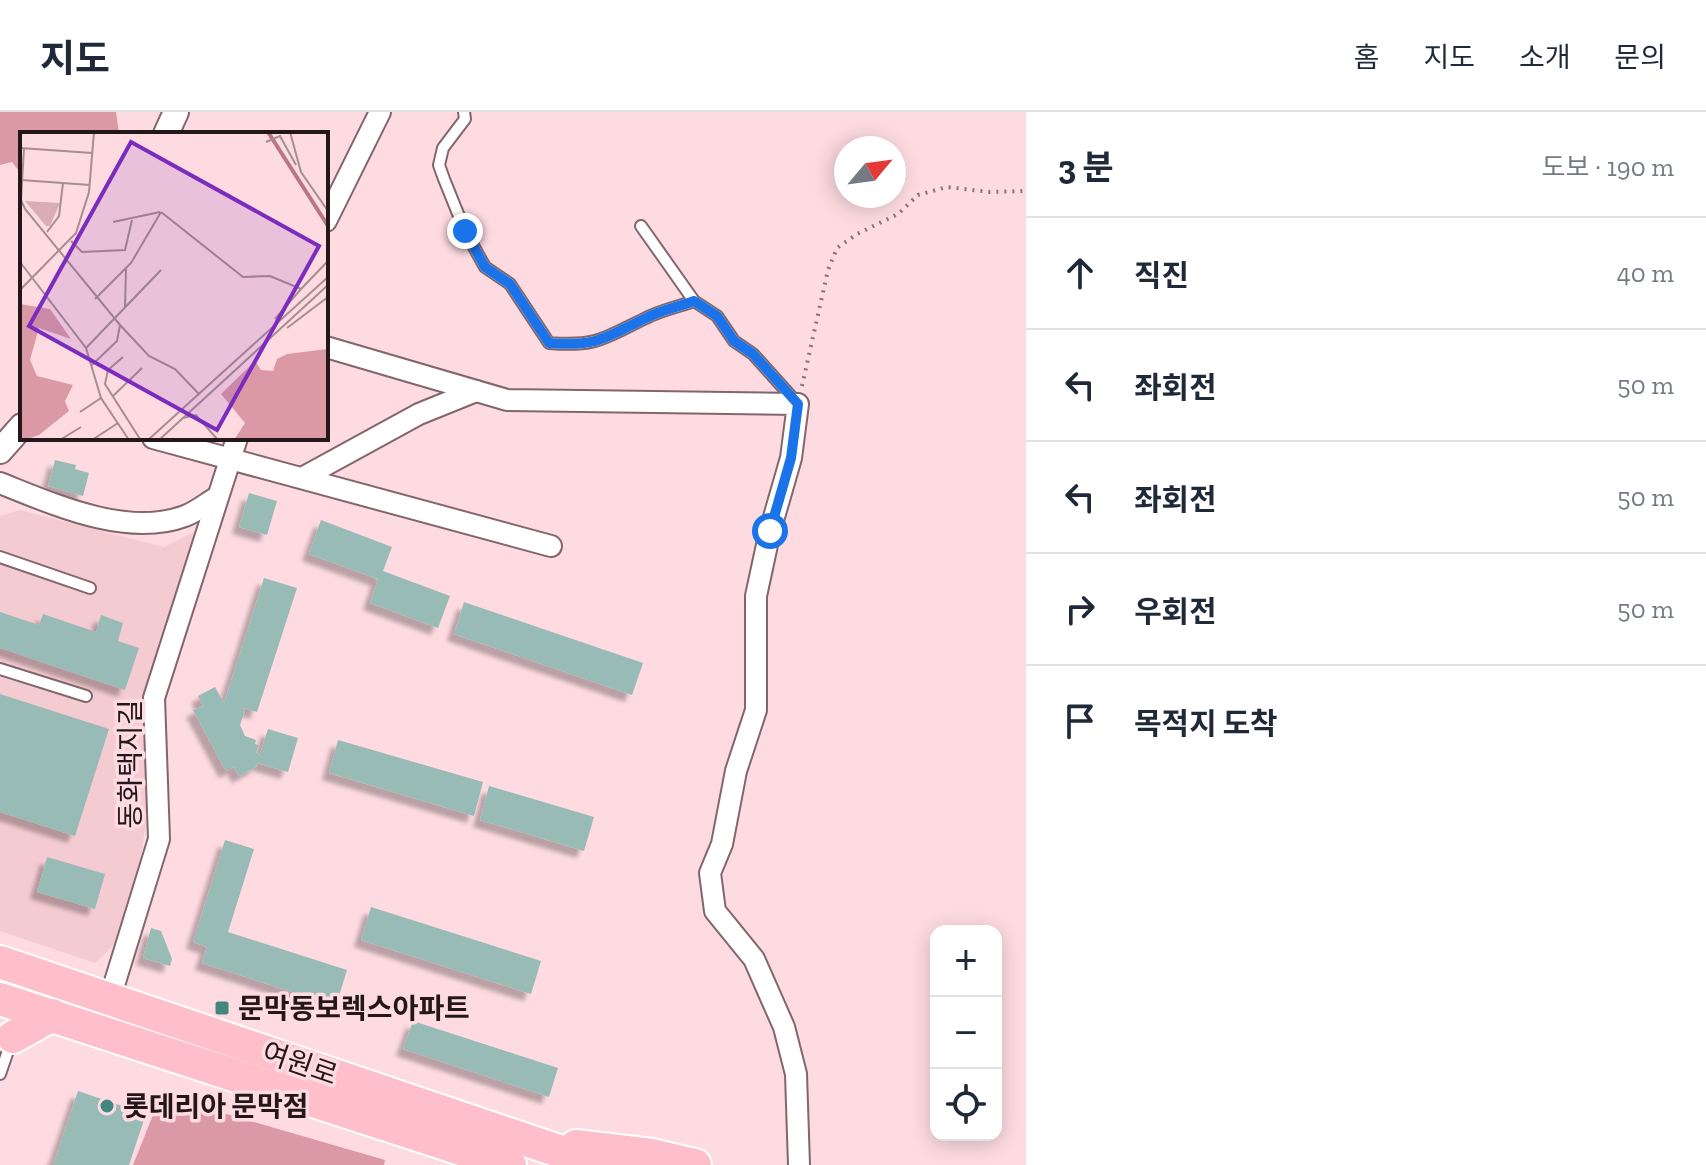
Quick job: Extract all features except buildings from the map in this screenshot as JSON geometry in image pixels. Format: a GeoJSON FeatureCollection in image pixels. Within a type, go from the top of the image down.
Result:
{"type":"FeatureCollection","features":[{"type":"Feature","properties":{"kind":"highway","name":"여원로"},"geometry":{"type":"LineString","coordinates":[[0,962],[110,998],[519,1152]]}},
{"type":"Feature","properties":{"kind":"highway"},"geometry":{"type":"LineString","coordinates":[[101,1030],[110,998]]}},
{"type":"Feature","properties":{"kind":"highway","name":"여원로"},"geometry":{"type":"LineString","coordinates":[[0,999],[519,1152],[600,1165]]}},
{"type":"Feature","properties":{"kind":"highway"},"geometry":{"type":"LineString","coordinates":[[6,1034],[52,1015]]}},
{"type":"Feature","properties":{"kind":"highway"},"geometry":{"type":"LineString","coordinates":[[519,1152],[652,1155],[695,1165]]}},
{"type":"Feature","properties":{"kind":"street"},"geometry":{"type":"LineString","coordinates":[[167,132],[176,112]]}},
{"type":"Feature","properties":{"kind":"street"},"geometry":{"type":"LineString","coordinates":[[328,217],[380,112]]}},
{"type":"Feature","properties":{"kind":"street"},"geometry":{"type":"LineString","coordinates":[[328,348],[507,400],[798,404],[791,458],[770,531],[756,596],[756,710],[736,771],[722,844],[710,873],[715,911],[754,959],[784,1027],[796,1074],[799,1165]]}},
{"type":"Feature","properties":{"kind":"street"},"geometry":{"type":"LineString","coordinates":[[302,478],[419,414],[476,391]]}},
{"type":"Feature","properties":{"kind":"street"},"geometry":{"type":"LineString","coordinates":[[0,451],[20,428]]}},
{"type":"Feature","properties":{"kind":"street"},"geometry":{"type":"LineString","coordinates":[[160,440],[551,546]]}},
{"type":"Feature","properties":{"kind":"street","name":"동화택지길"},"geometry":{"type":"LineString","coordinates":[[110,998],[159,839],[154,698],[236,440]]}},
{"type":"Feature","properties":{"kind":"street"},"geometry":{"type":"LineString","coordinates":[[0,483],[64,509],[141,524],[185,517],[217,497]]}},
{"type":"Feature","properties":{"kind":"lane"},"geometry":{"type":"LineString","coordinates":[[464,112],[465,119],[443,148],[439,165],[465,231],[485,267],[510,284],[549,343],[577,345],[607,339],[648,316],[694,301]]}},
{"type":"Feature","properties":{"kind":"lane"},"geometry":{"type":"LineString","coordinates":[[641,226],[694,301],[717,316],[734,341],[753,354],[798,404]]}},
{"type":"Feature","properties":{"kind":"lane"},"geometry":{"type":"LineString","coordinates":[[0,557],[90,588]]}},
{"type":"Feature","properties":{"kind":"lane"},"geometry":{"type":"LineString","coordinates":[[0,669],[86,696]]}},
{"type":"Feature","properties":{"kind":"lane"},"geometry":{"type":"LineString","coordinates":[[0,1074],[6,1034]]}},
{"type":"Feature","properties":{"kind":"path"},"geometry":{"type":"LineString","coordinates":[[798,404],[828,270],[837,248],[857,234],[898,214],[918,195],[947,187],[990,192],[1026,191]]}},
{"type":"Feature","properties":{"kind":"shaded area"},"geometry":{"type":"Polygon","coordinates":[[[0,112],[116,112],[119,132],[20,132],[20,172],[12,162],[0,165],[0,112]]]}},
{"type":"Feature","properties":{"kind":"shaded area"},"geometry":{"type":"Polygon","coordinates":[[[20,510],[164,547],[200,529],[146,689],[142,733],[150,791],[137,888],[114,945],[95,963],[0,931],[0,516],[20,510]]]}},
{"type":"Feature","properties":{"kind":"shaded area"},"geometry":{"type":"Polygon","coordinates":[[[161,1095],[385,1160],[384,1165],[133,1165],[161,1095]]]}},
{"type":"Feature","properties":{"kind":"place","name":"문막동보렉스아파트"},"geometry":{"type":"Point","coordinates":[222,1008]}},
{"type":"Feature","properties":{"kind":"place","name":"롯데리아 문막점"},"geometry":{"type":"Point","coordinates":[107,1106]}},
{"type":"Feature","properties":{"kind":"route"},"geometry":{"type":"LineString","coordinates":[[465,231],[485,267],[510,284],[549,343],[577,345],[607,339],[648,316],[694,301],[717,316],[734,341],[753,354],[798,404],[791,458],[770,531]]}}]}
